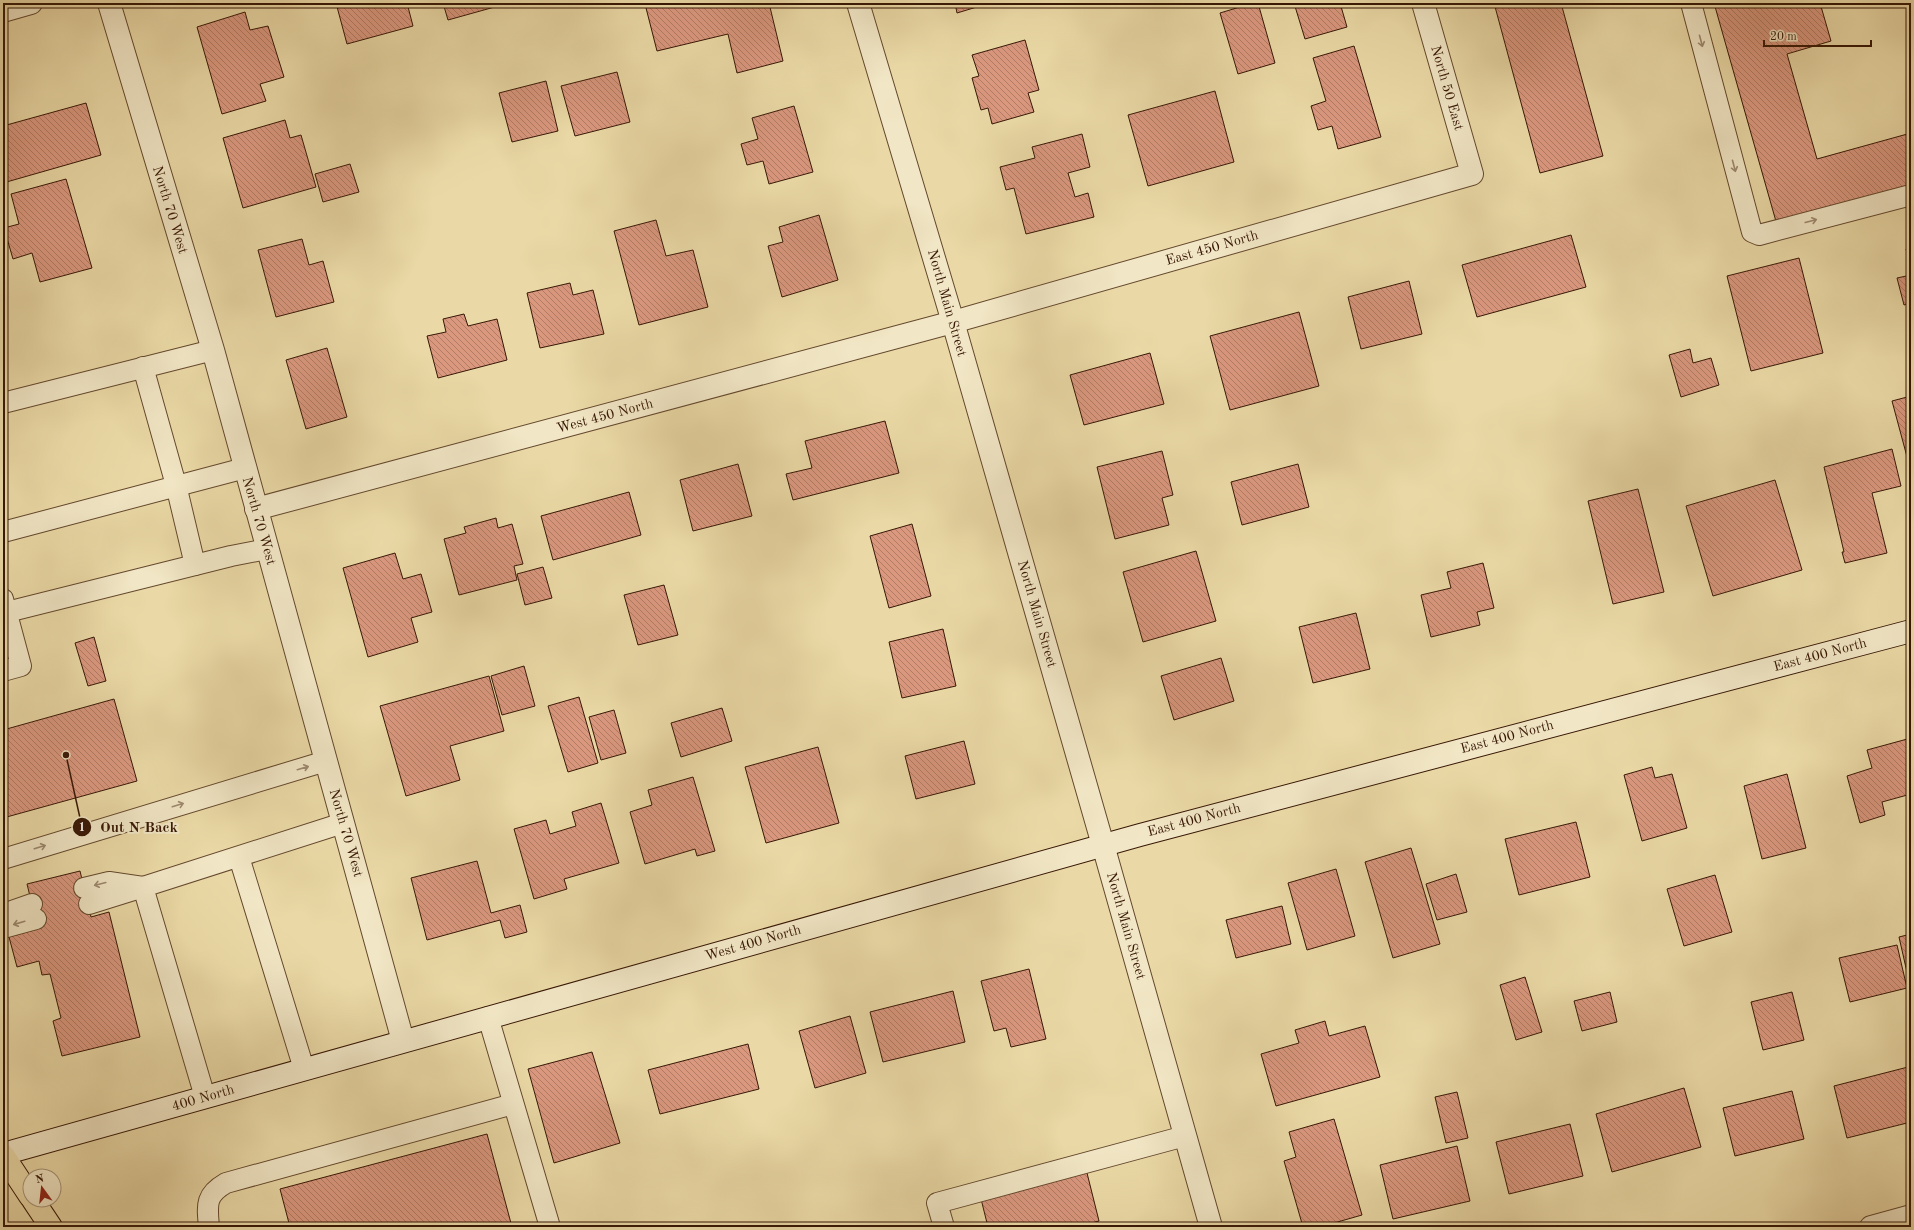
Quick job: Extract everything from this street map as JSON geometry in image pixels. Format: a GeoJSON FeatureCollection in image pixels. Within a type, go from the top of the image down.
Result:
{"type":"FeatureCollection","features":[{"type":"Feature","properties":{"kind":"main road"},"geometry":{"type":"LineString","coordinates":[[3,1155],[22,1184]]}},
{"type":"Feature","properties":{"kind":"main road"},"geometry":{"type":"LineString","coordinates":[[38,1208],[51,1227]]}},
{"type":"Feature","properties":{"kind":"street"},"geometry":{"type":"LineString","coordinates":[[3,11],[31,3]]}},
{"type":"Feature","properties":{"kind":"street","name":"North 70 West"},"geometry":{"type":"LineString","coordinates":[[108,3],[213,350],[403,1041]]}},
{"type":"Feature","properties":{"kind":"street","name":"North Main Street"},"geometry":{"type":"LineString","coordinates":[[858,3],[953,322],[1211,1227]]}},
{"type":"Feature","properties":{"kind":"street","name":"North 50 East"},"geometry":{"type":"LineString","coordinates":[[1423,3],[1472,174]]}},
{"type":"Feature","properties":{"kind":"street","name":"East 450 North"},"geometry":{"type":"LineString","coordinates":[[953,322],[1472,174]]}},
{"type":"Feature","properties":{"kind":"street","name":"West 450 North"},"geometry":{"type":"LineString","coordinates":[[256,509],[953,322]]}},
{"type":"Feature","properties":{"kind":"street","name":"East 400 North"},"geometry":{"type":"LineString","coordinates":[[1103,845],[1911,631]]}},
{"type":"Feature","properties":{"kind":"street","name":"West 400 North"},"geometry":{"type":"LineString","coordinates":[[403,1041],[1103,845]]}},
{"type":"Feature","properties":{"kind":"street","name":"400 North"},"geometry":{"type":"LineString","coordinates":[[3,1155],[403,1041]]}},
{"type":"Feature","properties":{"kind":"street"},"geometry":{"type":"LineString","coordinates":[[1871,1227],[1911,1216]]}},
{"type":"Feature","properties":{"kind":"lane"},"geometry":{"type":"LineString","coordinates":[[1691,3],[1752,232],[1759,236],[1911,195]]}},
{"type":"Feature","properties":{"kind":"lane"},"geometry":{"type":"LineString","coordinates":[[3,403],[213,350]]}},
{"type":"Feature","properties":{"kind":"lane"},"geometry":{"type":"LineString","coordinates":[[142,367],[176,485],[195,565]]}},
{"type":"Feature","properties":{"kind":"lane"},"geometry":{"type":"LineString","coordinates":[[3,532],[176,485],[245,468]]}},
{"type":"Feature","properties":{"kind":"lane"},"geometry":{"type":"LineString","coordinates":[[12,669],[5,605],[267,549]]}},
{"type":"Feature","properties":{"kind":"lane"},"geometry":{"type":"LineString","coordinates":[[3,859],[326,761]]}},
{"type":"Feature","properties":{"kind":"lane"},"geometry":{"type":"LineString","coordinates":[[86,896],[108,882],[143,887],[343,823]]}},
{"type":"Feature","properties":{"kind":"lane"},"geometry":{"type":"LineString","coordinates":[[239,857],[304,1069]]}},
{"type":"Feature","properties":{"kind":"lane"},"geometry":{"type":"LineString","coordinates":[[143,887],[205,1097]]}},
{"type":"Feature","properties":{"kind":"lane"},"geometry":{"type":"LineString","coordinates":[[3,914],[34,911],[3,928]]}},
{"type":"Feature","properties":{"kind":"lane"},"geometry":{"type":"LineString","coordinates":[[488,1017],[550,1227]]}},
{"type":"Feature","properties":{"kind":"lane"},"geometry":{"type":"LineString","coordinates":[[209,1227],[209,1200],[215,1190],[226,1183],[513,1104]]}},
{"type":"Feature","properties":{"kind":"lane"},"geometry":{"type":"LineString","coordinates":[[944,1227],[937,1204],[1185,1136]]}},
{"type":"Feature","properties":{"kind":"building"},"geometry":{"type":"Polygon","coordinates":[[[336,3],[407,3],[413,26],[347,44],[336,3]]]}},
{"type":"Feature","properties":{"kind":"building"},"geometry":{"type":"Polygon","coordinates":[[[443,3],[509,3],[448,20],[443,3]]]}},
{"type":"Feature","properties":{"kind":"building"},"geometry":{"type":"Polygon","coordinates":[[[769,3],[783,61],[737,73],[728,34],[657,51],[645,4],[769,3]]]}},
{"type":"Feature","properties":{"kind":"building"},"geometry":{"type":"Polygon","coordinates":[[[955,3],[990,3],[957,13],[955,3]]]}},
{"type":"Feature","properties":{"kind":"building"},"geometry":{"type":"Polygon","coordinates":[[[1253,3],[1258,3],[1275,63],[1238,74],[1220,13],[1253,3]]]}},
{"type":"Feature","properties":{"kind":"building"},"geometry":{"type":"Polygon","coordinates":[[[1294,3],[1340,3],[1347,27],[1305,39],[1294,3]]]}},
{"type":"Feature","properties":{"kind":"building"},"geometry":{"type":"Polygon","coordinates":[[[1494,3],[1561,3],[1603,156],[1540,173],[1494,3]]]}},
{"type":"Feature","properties":{"kind":"building"},"geometry":{"type":"Polygon","coordinates":[[[1714,3],[1820,3],[1831,41],[1787,54],[1817,159],[1911,133],[1911,187],[1777,225],[1714,3]]]}},
{"type":"Feature","properties":{"kind":"building"},"geometry":{"type":"Polygon","coordinates":[[[245,12],[250,30],[268,26],[284,77],[260,84],[266,101],[222,114],[197,27],[245,12]]]}},
{"type":"Feature","properties":{"kind":"building"},"geometry":{"type":"Polygon","coordinates":[[[1025,40],[1039,90],[1028,93],[1034,112],[992,124],[988,108],[981,110],[972,78],[979,76],[972,55],[1025,40]]]}},
{"type":"Feature","properties":{"kind":"building"},"geometry":{"type":"Polygon","coordinates":[[[1354,46],[1381,137],[1338,149],[1332,126],[1318,130],[1311,106],[1326,101],[1313,58],[1354,46]]]}},
{"type":"Feature","properties":{"kind":"building"},"geometry":{"type":"Polygon","coordinates":[[[617,72],[630,122],[575,136],[561,86],[617,72]]]}},
{"type":"Feature","properties":{"kind":"building"},"geometry":{"type":"Polygon","coordinates":[[[546,81],[558,131],[512,142],[499,93],[546,81]]]}},
{"type":"Feature","properties":{"kind":"building"},"geometry":{"type":"Polygon","coordinates":[[[1215,91],[1234,162],[1148,186],[1128,115],[1215,91]]]}},
{"type":"Feature","properties":{"kind":"building"},"geometry":{"type":"Polygon","coordinates":[[[86,103],[101,155],[3,183],[3,126],[86,103]]]}},
{"type":"Feature","properties":{"kind":"building"},"geometry":{"type":"Polygon","coordinates":[[[794,106],[813,172],[769,184],[763,161],[747,165],[741,144],[758,139],[752,118],[794,106]]]}},
{"type":"Feature","properties":{"kind":"building"},"geometry":{"type":"Polygon","coordinates":[[[285,120],[290,138],[301,135],[316,187],[243,208],[223,138],[285,120]]]}},
{"type":"Feature","properties":{"kind":"building"},"geometry":{"type":"Polygon","coordinates":[[[1082,134],[1090,167],[1068,173],[1075,197],[1088,193],[1094,217],[1026,234],[1014,188],[1006,190],[1000,167],[1035,158],[1032,147],[1082,134]]]}},
{"type":"Feature","properties":{"kind":"building"},"geometry":{"type":"Polygon","coordinates":[[[350,164],[359,192],[323,202],[315,174],[350,164]]]}},
{"type":"Feature","properties":{"kind":"building"},"geometry":{"type":"Polygon","coordinates":[[[66,179],[92,268],[40,282],[32,253],[13,259],[4,228],[19,224],[11,194],[66,179]]]}},
{"type":"Feature","properties":{"kind":"building"},"geometry":{"type":"Polygon","coordinates":[[[819,215],[838,280],[782,297],[768,246],[783,242],[779,227],[819,215]]]}},
{"type":"Feature","properties":{"kind":"building"},"geometry":{"type":"Polygon","coordinates":[[[656,220],[666,256],[693,250],[708,307],[639,325],[614,231],[656,220]]]}},
{"type":"Feature","properties":{"kind":"building"},"geometry":{"type":"Polygon","coordinates":[[[1571,235],[1586,287],[1477,317],[1462,265],[1571,235]]]}},
{"type":"Feature","properties":{"kind":"building"},"geometry":{"type":"Polygon","coordinates":[[[302,239],[309,265],[323,261],[334,302],[276,317],[258,250],[302,239]]]}},
{"type":"Feature","properties":{"kind":"building"},"geometry":{"type":"Polygon","coordinates":[[[1911,247],[1911,267],[1906,249],[1911,247]]]}},
{"type":"Feature","properties":{"kind":"building"},"geometry":{"type":"Polygon","coordinates":[[[1799,258],[1823,353],[1751,371],[1727,276],[1799,258]]]}},
{"type":"Feature","properties":{"kind":"building"},"geometry":{"type":"Polygon","coordinates":[[[1911,275],[1911,303],[1904,305],[1897,278],[1911,275]]]}},
{"type":"Feature","properties":{"kind":"building"},"geometry":{"type":"Polygon","coordinates":[[[1409,281],[1422,334],[1361,349],[1348,297],[1409,281]]]}},
{"type":"Feature","properties":{"kind":"building"},"geometry":{"type":"Polygon","coordinates":[[[570,283],[573,295],[593,290],[604,334],[540,348],[527,293],[570,283]]]}},
{"type":"Feature","properties":{"kind":"building"},"geometry":{"type":"Polygon","coordinates":[[[1299,312],[1319,386],[1230,410],[1210,336],[1299,312]]]}},
{"type":"Feature","properties":{"kind":"building"},"geometry":{"type":"Polygon","coordinates":[[[464,314],[468,326],[497,319],[507,360],[438,378],[427,336],[446,332],[443,319],[464,314]]]}},
{"type":"Feature","properties":{"kind":"building"},"geometry":{"type":"Polygon","coordinates":[[[327,348],[347,417],[306,429],[286,360],[327,348]]]}},
{"type":"Feature","properties":{"kind":"building"},"geometry":{"type":"Polygon","coordinates":[[[1690,349],[1693,363],[1711,358],[1719,385],[1681,397],[1669,355],[1690,349]]]}},
{"type":"Feature","properties":{"kind":"building"},"geometry":{"type":"Polygon","coordinates":[[[1150,353],[1164,404],[1084,425],[1070,375],[1150,353]]]}},
{"type":"Feature","properties":{"kind":"building"},"geometry":{"type":"Polygon","coordinates":[[[1911,396],[1911,468],[1910,468],[1892,401],[1911,396]]]}},
{"type":"Feature","properties":{"kind":"building"},"geometry":{"type":"Polygon","coordinates":[[[885,421],[899,473],[793,500],[786,474],[812,468],[805,441],[885,421]]]}},
{"type":"Feature","properties":{"kind":"building"},"geometry":{"type":"Polygon","coordinates":[[[1892,449],[1901,486],[1872,493],[1887,553],[1845,563],[1842,552],[1844,552],[1824,467],[1892,449]]]}},
{"type":"Feature","properties":{"kind":"building"},"geometry":{"type":"Polygon","coordinates":[[[1162,451],[1173,495],[1162,498],[1169,525],[1115,539],[1097,467],[1162,451]]]}},
{"type":"Feature","properties":{"kind":"building"},"geometry":{"type":"Polygon","coordinates":[[[738,464],[752,516],[693,531],[680,480],[738,464]]]}},
{"type":"Feature","properties":{"kind":"building"},"geometry":{"type":"Polygon","coordinates":[[[1298,464],[1309,507],[1242,525],[1231,482],[1298,464]]]}},
{"type":"Feature","properties":{"kind":"building"},"geometry":{"type":"Polygon","coordinates":[[[1775,480],[1802,570],[1713,596],[1686,506],[1775,480]]]}},
{"type":"Feature","properties":{"kind":"building"},"geometry":{"type":"Polygon","coordinates":[[[1638,489],[1664,592],[1613,604],[1588,501],[1638,489]]]}},
{"type":"Feature","properties":{"kind":"building"},"geometry":{"type":"Polygon","coordinates":[[[629,492],[641,535],[553,560],[541,516],[629,492]]]}},
{"type":"Feature","properties":{"kind":"building"},"geometry":{"type":"Polygon","coordinates":[[[496,518],[498,528],[512,524],[523,564],[514,566],[517,580],[459,595],[444,539],[466,533],[464,527],[496,518]]]}},
{"type":"Feature","properties":{"kind":"building"},"geometry":{"type":"Polygon","coordinates":[[[912,524],[931,596],[889,608],[870,536],[912,524]]]}},
{"type":"Feature","properties":{"kind":"building"},"geometry":{"type":"Polygon","coordinates":[[[1196,551],[1216,621],[1143,642],[1123,572],[1196,551]]]}},
{"type":"Feature","properties":{"kind":"building"},"geometry":{"type":"Polygon","coordinates":[[[395,553],[403,579],[421,574],[432,612],[411,618],[418,642],[368,657],[343,568],[395,553]]]}},
{"type":"Feature","properties":{"kind":"building"},"geometry":{"type":"Polygon","coordinates":[[[1483,563],[1494,608],[1477,612],[1480,625],[1431,637],[1421,595],[1451,588],[1447,572],[1483,563]]]}},
{"type":"Feature","properties":{"kind":"building"},"geometry":{"type":"Polygon","coordinates":[[[543,567],[552,598],[525,605],[517,574],[543,567]]]}},
{"type":"Feature","properties":{"kind":"building"},"geometry":{"type":"Polygon","coordinates":[[[664,585],[678,635],[638,645],[624,595],[664,585]]]}},
{"type":"Feature","properties":{"kind":"building"},"geometry":{"type":"Polygon","coordinates":[[[1356,613],[1370,669],[1313,683],[1299,627],[1356,613]]]}},
{"type":"Feature","properties":{"kind":"building"},"geometry":{"type":"Polygon","coordinates":[[[943,629],[956,686],[902,698],[889,642],[943,629]]]}},
{"type":"Feature","properties":{"kind":"building"},"geometry":{"type":"Polygon","coordinates":[[[94,637],[106,681],[88,686],[75,643],[94,637]]]}},
{"type":"Feature","properties":{"kind":"building"},"geometry":{"type":"Polygon","coordinates":[[[1221,658],[1234,701],[1174,720],[1161,676],[1221,658]]]}},
{"type":"Feature","properties":{"kind":"building"},"geometry":{"type":"Polygon","coordinates":[[[524,666],[535,706],[502,715],[491,676],[524,666]]]}},
{"type":"Feature","properties":{"kind":"building"},"geometry":{"type":"Polygon","coordinates":[[[489,676],[504,731],[450,746],[460,780],[406,796],[380,706],[489,676]]]}},
{"type":"Feature","properties":{"kind":"building"},"geometry":{"type":"Polygon","coordinates":[[[579,697],[598,763],[568,772],[548,706],[579,697]]]}},
{"type":"Feature","properties":{"kind":"building"},"geometry":{"type":"Polygon","coordinates":[[[114,699],[137,781],[3,818],[3,730],[114,699]]]}},
{"type":"Feature","properties":{"kind":"building"},"geometry":{"type":"Polygon","coordinates":[[[722,708],[732,741],[681,757],[671,723],[722,708]]]}},
{"type":"Feature","properties":{"kind":"building"},"geometry":{"type":"Polygon","coordinates":[[[614,710],[626,753],[601,760],[589,717],[614,710]]]}},
{"type":"Feature","properties":{"kind":"building"},"geometry":{"type":"Polygon","coordinates":[[[1911,738],[1911,794],[1882,802],[1885,815],[1860,823],[1847,776],[1872,768],[1867,750],[1911,738]]]}},
{"type":"Feature","properties":{"kind":"building"},"geometry":{"type":"Polygon","coordinates":[[[964,741],[975,784],[916,799],[905,756],[964,741]]]}},
{"type":"Feature","properties":{"kind":"building"},"geometry":{"type":"Polygon","coordinates":[[[818,747],[839,823],[766,843],[745,767],[818,747]]]}},
{"type":"Feature","properties":{"kind":"building"},"geometry":{"type":"Polygon","coordinates":[[[1652,767],[1655,778],[1672,774],[1687,828],[1642,841],[1624,775],[1652,767]]]}},
{"type":"Feature","properties":{"kind":"building"},"geometry":{"type":"Polygon","coordinates":[[[1787,774],[1806,848],[1762,859],[1744,786],[1787,774]]]}},
{"type":"Feature","properties":{"kind":"building"},"geometry":{"type":"Polygon","coordinates":[[[693,777],[715,851],[697,856],[695,849],[645,864],[630,812],[652,805],[648,790],[693,777]]]}},
{"type":"Feature","properties":{"kind":"building"},"geometry":{"type":"Polygon","coordinates":[[[601,803],[619,863],[564,879],[567,889],[534,899],[514,829],[546,820],[550,834],[576,826],[572,812],[601,803]]]}},
{"type":"Feature","properties":{"kind":"building"},"geometry":{"type":"Polygon","coordinates":[[[1576,822],[1590,877],[1519,895],[1505,839],[1576,822]]]}},
{"type":"Feature","properties":{"kind":"building"},"geometry":{"type":"Polygon","coordinates":[[[1411,848],[1440,944],[1393,958],[1365,862],[1411,848]]]}},
{"type":"Feature","properties":{"kind":"building"},"geometry":{"type":"Polygon","coordinates":[[[477,861],[491,913],[520,905],[527,932],[505,938],[500,920],[427,940],[411,878],[477,861]]]}},
{"type":"Feature","properties":{"kind":"building"},"geometry":{"type":"Polygon","coordinates":[[[1336,869],[1355,936],[1307,950],[1288,883],[1336,869]]]}},
{"type":"Feature","properties":{"kind":"building"},"geometry":{"type":"Polygon","coordinates":[[[80,871],[91,917],[109,912],[140,1037],[62,1056],[53,1021],[61,1018],[50,974],[42,975],[39,961],[17,967],[9,937],[38,929],[27,884],[80,871]]]}},
{"type":"Feature","properties":{"kind":"building"},"geometry":{"type":"Polygon","coordinates":[[[1456,874],[1467,912],[1437,920],[1426,884],[1456,874]]]}},
{"type":"Feature","properties":{"kind":"building"},"geometry":{"type":"Polygon","coordinates":[[[1715,875],[1732,932],[1684,946],[1667,889],[1715,875]]]}},
{"type":"Feature","properties":{"kind":"building"},"geometry":{"type":"Polygon","coordinates":[[[1282,906],[1291,944],[1236,958],[1226,920],[1282,906]]]}},
{"type":"Feature","properties":{"kind":"building"},"geometry":{"type":"Polygon","coordinates":[[[1911,934],[1911,990],[1899,937],[1911,934]]]}},
{"type":"Feature","properties":{"kind":"building"},"geometry":{"type":"Polygon","coordinates":[[[1897,945],[1907,988],[1850,1002],[1839,958],[1897,945]]]}},
{"type":"Feature","properties":{"kind":"building"},"geometry":{"type":"Polygon","coordinates":[[[1029,969],[1046,1039],[1011,1047],[1006,1028],[994,1031],[981,981],[1029,969]]]}},
{"type":"Feature","properties":{"kind":"building"},"geometry":{"type":"Polygon","coordinates":[[[1525,977],[1542,1032],[1516,1040],[1500,985],[1525,977]]]}},
{"type":"Feature","properties":{"kind":"building"},"geometry":{"type":"Polygon","coordinates":[[[953,991],[965,1042],[883,1062],[870,1012],[953,991]]]}},
{"type":"Feature","properties":{"kind":"building"},"geometry":{"type":"Polygon","coordinates":[[[1610,992],[1617,1022],[1582,1031],[1574,1001],[1610,992]]]}},
{"type":"Feature","properties":{"kind":"building"},"geometry":{"type":"Polygon","coordinates":[[[1792,992],[1804,1040],[1763,1050],[1751,1002],[1792,992]]]}},
{"type":"Feature","properties":{"kind":"building"},"geometry":{"type":"Polygon","coordinates":[[[850,1016],[866,1073],[815,1088],[799,1031],[850,1016]]]}},
{"type":"Feature","properties":{"kind":"building"},"geometry":{"type":"Polygon","coordinates":[[[1325,1021],[1329,1036],[1365,1026],[1380,1077],[1276,1106],[1261,1054],[1299,1043],[1295,1030],[1325,1021]]]}},
{"type":"Feature","properties":{"kind":"building"},"geometry":{"type":"Polygon","coordinates":[[[748,1044],[759,1089],[660,1114],[648,1070],[748,1044]]]}},
{"type":"Feature","properties":{"kind":"building"},"geometry":{"type":"Polygon","coordinates":[[[592,1052],[620,1143],[554,1163],[528,1069],[592,1052]]]}},
{"type":"Feature","properties":{"kind":"building"},"geometry":{"type":"Polygon","coordinates":[[[1908,1067],[1911,1079],[1911,1122],[1847,1138],[1834,1086],[1908,1067]]]}},
{"type":"Feature","properties":{"kind":"building"},"geometry":{"type":"Polygon","coordinates":[[[1684,1088],[1701,1147],[1612,1172],[1596,1114],[1684,1088]]]}},
{"type":"Feature","properties":{"kind":"building"},"geometry":{"type":"Polygon","coordinates":[[[1792,1091],[1804,1139],[1735,1156],[1723,1108],[1792,1091]]]}},
{"type":"Feature","properties":{"kind":"building"},"geometry":{"type":"Polygon","coordinates":[[[1457,1092],[1468,1138],[1446,1143],[1435,1097],[1457,1092]]]}},
{"type":"Feature","properties":{"kind":"building"},"geometry":{"type":"Polygon","coordinates":[[[1334,1119],[1362,1215],[1320,1227],[1303,1227],[1284,1161],[1296,1157],[1289,1132],[1334,1119]]]}},
{"type":"Feature","properties":{"kind":"building"},"geometry":{"type":"Polygon","coordinates":[[[1570,1124],[1583,1176],[1509,1194],[1496,1142],[1570,1124]]]}},
{"type":"Feature","properties":{"kind":"building"},"geometry":{"type":"Polygon","coordinates":[[[487,1134],[512,1227],[290,1227],[280,1189],[487,1134]]]}},
{"type":"Feature","properties":{"kind":"building"},"geometry":{"type":"Polygon","coordinates":[[[1457,1146],[1470,1201],[1393,1219],[1380,1165],[1457,1146]]]}},
{"type":"Feature","properties":{"kind":"building"},"geometry":{"type":"Polygon","coordinates":[[[1086,1169],[1099,1221],[1077,1227],[988,1227],[980,1195],[1086,1169]]]}},
{"type":"Feature","properties":{"kind":"place","name":"Out N Back"},"geometry":{"type":"Point","coordinates":[66,755]}}]}
